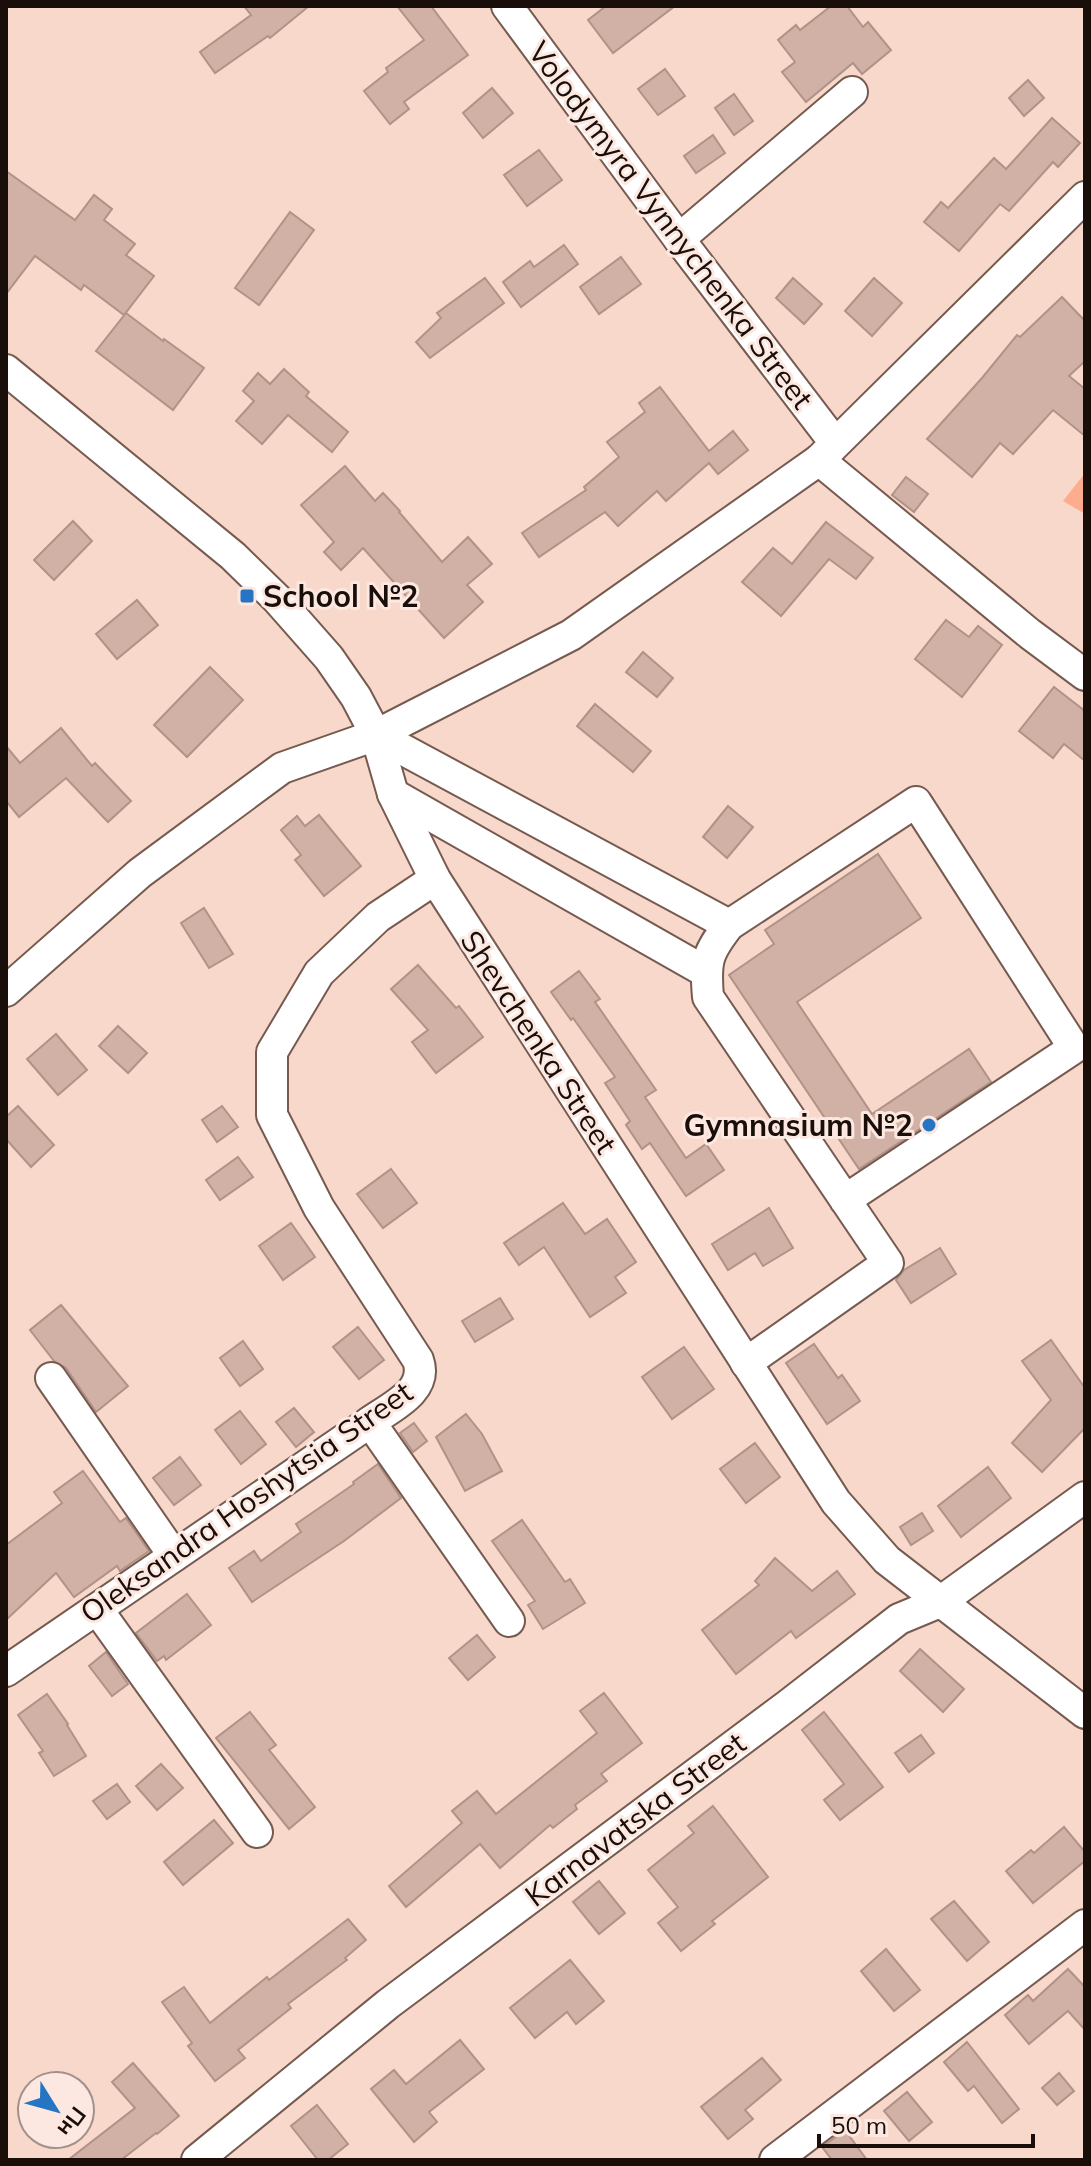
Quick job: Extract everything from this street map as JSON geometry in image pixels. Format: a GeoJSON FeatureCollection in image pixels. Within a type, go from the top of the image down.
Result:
{"type":"FeatureCollection","features":[{"type":"Feature","properties":{"kind":"street","name":"Volodymyra Vynnychenka Street"},"geometry":{"type":"LineString","coordinates":[[507,6],[679,239],[827,452],[1030,634],[1085,675]]}},
{"type":"Feature","properties":{"kind":"street"},"geometry":{"type":"LineString","coordinates":[[679,239],[852,92]]}},
{"type":"Feature","properties":{"kind":"street"},"geometry":{"type":"LineString","coordinates":[[6,991],[140,873],[282,768],[376,735],[571,635],[827,452],[1085,197]]}},
{"type":"Feature","properties":{"kind":"street","name":"Shevchenka Street"},"geometry":{"type":"LineString","coordinates":[[10,380],[233,556],[277,599],[329,658],[356,697],[376,735],[393,794],[435,879],[836,1502],[887,1560],[1085,1713]]}},
{"type":"Feature","properties":{"kind":"street"},"geometry":{"type":"LineString","coordinates":[[376,735],[729,925]]}},
{"type":"Feature","properties":{"kind":"street"},"geometry":{"type":"LineString","coordinates":[[393,794],[706,972]]}},
{"type":"Feature","properties":{"kind":"street"},"geometry":{"type":"LineString","coordinates":[[746,1363],[888,1263],[845,1200],[708,997],[706,972],[711,948],[729,925],[916,802],[1074,1048],[845,1200]]}},
{"type":"Feature","properties":{"kind":"street","name":"Oleksandra Hoshytsia Street"},"geometry":{"type":"LineString","coordinates":[[6,1671],[370,1422],[418,1384],[422,1371],[418,1360],[319,1208],[272,1115],[272,1052],[319,973],[378,917],[435,879]]}},
{"type":"Feature","properties":{"kind":"street"},"geometry":{"type":"LineString","coordinates":[[51,1378],[174,1556]]}},
{"type":"Feature","properties":{"kind":"street"},"geometry":{"type":"LineString","coordinates":[[370,1422],[509,1621]]}},
{"type":"Feature","properties":{"kind":"street","name":"Karnavatska Street"},"geometry":{"type":"LineString","coordinates":[[197,2160],[388,2004],[899,1619],[940,1602],[1085,1497]]}},
{"type":"Feature","properties":{"kind":"street"},"geometry":{"type":"LineString","coordinates":[[97,1609],[257,1832]]}},
{"type":"Feature","properties":{"kind":"street"},"geometry":{"type":"LineString","coordinates":[[775,2160],[1085,1925]]}},
{"type":"Feature","properties":{"kind":"shaded area"},"geometry":{"type":"Polygon","coordinates":[[[1085,473],[1085,514],[1063,501],[1085,473]]]}},
{"type":"Feature","properties":{"kind":"building"},"geometry":{"type":"Polygon","coordinates":[[[244,6],[309,6],[270,38],[268,36],[215,73],[200,52],[251,15],[244,6]]]}},
{"type":"Feature","properties":{"kind":"building"},"geometry":{"type":"Polygon","coordinates":[[[397,6],[431,6],[468,55],[404,102],[409,109],[390,124],[364,91],[388,72],[386,68],[424,40],[397,6]]]}},
{"type":"Feature","properties":{"kind":"building"},"geometry":{"type":"Polygon","coordinates":[[[606,6],[675,6],[613,53],[588,20],[606,6]]]}},
{"type":"Feature","properties":{"kind":"building"},"geometry":{"type":"Polygon","coordinates":[[[831,6],[847,6],[863,27],[868,22],[891,50],[862,74],[853,63],[806,102],[782,72],[795,62],[778,40],[796,25],[800,30],[831,6]]]}},
{"type":"Feature","properties":{"kind":"building"},"geometry":{"type":"Polygon","coordinates":[[[665,69],[685,96],[658,115],[638,89],[665,69]]]}},
{"type":"Feature","properties":{"kind":"building"},"geometry":{"type":"Polygon","coordinates":[[[1028,80],[1044,98],[1024,116],[1009,98],[1028,80]]]}},
{"type":"Feature","properties":{"kind":"building"},"geometry":{"type":"Polygon","coordinates":[[[492,88],[513,113],[483,138],[463,113],[492,88]]]}},
{"type":"Feature","properties":{"kind":"building"},"geometry":{"type":"Polygon","coordinates":[[[734,94],[753,121],[734,135],[715,108],[734,94]]]}},
{"type":"Feature","properties":{"kind":"building"},"geometry":{"type":"Polygon","coordinates":[[[1052,118],[1080,143],[1058,167],[1053,162],[1009,211],[1000,204],[959,251],[924,222],[941,202],[948,208],[994,158],[1006,169],[1052,118]]]}},
{"type":"Feature","properties":{"kind":"building"},"geometry":{"type":"Polygon","coordinates":[[[713,135],[725,153],[696,173],[684,156],[713,135]]]}},
{"type":"Feature","properties":{"kind":"building"},"geometry":{"type":"Polygon","coordinates":[[[539,150],[562,180],[527,206],[504,175],[539,150]]]}},
{"type":"Feature","properties":{"kind":"building"},"geometry":{"type":"Polygon","coordinates":[[[6,171],[75,220],[94,195],[112,209],[104,220],[135,244],[126,255],[154,276],[124,315],[84,285],[81,290],[35,256],[6,294],[6,171]]]}},
{"type":"Feature","properties":{"kind":"building"},"geometry":{"type":"Polygon","coordinates":[[[290,212],[314,230],[259,305],[235,288],[290,212]]]}},
{"type":"Feature","properties":{"kind":"building"},"geometry":{"type":"Polygon","coordinates":[[[564,245],[578,264],[521,307],[503,282],[530,261],[534,267],[564,245]]]}},
{"type":"Feature","properties":{"kind":"building"},"geometry":{"type":"Polygon","coordinates":[[[621,257],[641,284],[599,314],[580,287],[621,257]]]}},
{"type":"Feature","properties":{"kind":"building"},"geometry":{"type":"Polygon","coordinates":[[[485,278],[504,303],[430,358],[416,342],[441,318],[437,313],[485,278]]]}},
{"type":"Feature","properties":{"kind":"building"},"geometry":{"type":"Polygon","coordinates":[[[793,278],[822,304],[804,324],[776,298],[793,278]]]}},
{"type":"Feature","properties":{"kind":"building"},"geometry":{"type":"Polygon","coordinates":[[[874,278],[902,303],[872,336],[845,311],[874,278]]]}},
{"type":"Feature","properties":{"kind":"building"},"geometry":{"type":"Polygon","coordinates":[[[1062,297],[1085,321],[1085,361],[1069,376],[1085,389],[1085,436],[1053,410],[1013,454],[1000,443],[972,477],[927,439],[1017,335],[1020,337],[1062,297]]]}},
{"type":"Feature","properties":{"kind":"building"},"geometry":{"type":"Polygon","coordinates":[[[126,313],[204,368],[173,410],[96,351],[126,313]]]}},
{"type":"Feature","properties":{"kind":"building"},"geometry":{"type":"Polygon","coordinates":[[[284,369],[309,392],[306,396],[348,432],[332,452],[288,415],[262,444],[236,421],[254,401],[243,391],[258,373],[270,384],[284,369]]]}},
{"type":"Feature","properties":{"kind":"building"},"geometry":{"type":"Polygon","coordinates":[[[660,387],[709,451],[733,431],[748,450],[718,474],[709,463],[666,501],[657,491],[618,526],[605,512],[539,557],[522,533],[586,490],[584,487],[619,457],[607,442],[645,412],[639,403],[660,387]]]}},
{"type":"Feature","properties":{"kind":"building"},"geometry":{"type":"Polygon","coordinates":[[[345,466],[375,501],[383,493],[442,562],[468,537],[492,564],[467,585],[483,602],[444,638],[363,548],[341,570],[324,552],[334,542],[301,505],[345,466]]]}},
{"type":"Feature","properties":{"kind":"building"},"geometry":{"type":"Polygon","coordinates":[[[906,477],[928,494],[914,512],[892,495],[906,477]]]}},
{"type":"Feature","properties":{"kind":"building"},"geometry":{"type":"Polygon","coordinates":[[[73,521],[92,541],[54,580],[34,560],[73,521]]]}},
{"type":"Feature","properties":{"kind":"building"},"geometry":{"type":"Polygon","coordinates":[[[826,522],[873,558],[856,579],[829,559],[781,616],[742,582],[773,548],[792,564],[826,522]]]}},
{"type":"Feature","properties":{"kind":"building"},"geometry":{"type":"Polygon","coordinates":[[[137,600],[158,625],[117,659],[96,634],[137,600]]]}},
{"type":"Feature","properties":{"kind":"building"},"geometry":{"type":"Polygon","coordinates":[[[946,620],[969,637],[978,626],[1002,645],[962,697],[915,659],[946,620]]]}},
{"type":"Feature","properties":{"kind":"building"},"geometry":{"type":"Polygon","coordinates":[[[643,652],[673,678],[657,697],[626,672],[643,652]]]}},
{"type":"Feature","properties":{"kind":"building"},"geometry":{"type":"Polygon","coordinates":[[[210,667],[243,700],[187,757],[154,725],[210,667]]]}},
{"type":"Feature","properties":{"kind":"building"},"geometry":{"type":"Polygon","coordinates":[[[1054,687],[1085,711],[1085,761],[1064,744],[1053,758],[1019,731],[1054,687]]]}},
{"type":"Feature","properties":{"kind":"building"},"geometry":{"type":"Polygon","coordinates":[[[595,704],[651,751],[633,772],[577,726],[595,704]]]}},
{"type":"Feature","properties":{"kind":"building"},"geometry":{"type":"Polygon","coordinates":[[[61,728],[92,766],[95,763],[131,801],[108,822],[66,778],[19,817],[6,801],[6,746],[20,763],[61,728]]]}},
{"type":"Feature","properties":{"kind":"building"},"geometry":{"type":"Polygon","coordinates":[[[728,806],[753,827],[727,858],[703,837],[728,806]]]}},
{"type":"Feature","properties":{"kind":"building"},"geometry":{"type":"Polygon","coordinates":[[[319,815],[361,866],[324,896],[295,860],[301,855],[281,830],[297,816],[305,826],[319,815]]]}},
{"type":"Feature","properties":{"kind":"building"},"geometry":{"type":"Polygon","coordinates":[[[878,854],[921,918],[797,1002],[872,1114],[969,1049],[991,1082],[859,1169],[729,975],[774,944],[765,930],[878,854]]]}},
{"type":"Feature","properties":{"kind":"building"},"geometry":{"type":"Polygon","coordinates":[[[204,908],[233,954],[209,968],[181,923],[204,908]]]}},
{"type":"Feature","properties":{"kind":"building"},"geometry":{"type":"Polygon","coordinates":[[[418,965],[456,1008],[459,1006],[483,1037],[436,1073],[412,1042],[428,1030],[391,989],[418,965]]]}},
{"type":"Feature","properties":{"kind":"building"},"geometry":{"type":"Polygon","coordinates":[[[579,971],[600,999],[595,1002],[656,1090],[645,1097],[686,1158],[706,1144],[724,1170],[686,1196],[650,1143],[642,1149],[626,1125],[630,1121],[605,1083],[615,1077],[551,992],[579,971]]]}},
{"type":"Feature","properties":{"kind":"building"},"geometry":{"type":"Polygon","coordinates":[[[118,1026],[147,1053],[128,1073],[99,1046],[118,1026]]]}},
{"type":"Feature","properties":{"kind":"building"},"geometry":{"type":"Polygon","coordinates":[[[56,1034],[87,1070],[58,1095],[27,1059],[56,1034]]]}},
{"type":"Feature","properties":{"kind":"building"},"geometry":{"type":"Polygon","coordinates":[[[18,1106],[54,1145],[31,1167],[6,1139],[6,1117],[18,1106]]]}},
{"type":"Feature","properties":{"kind":"building"},"geometry":{"type":"Polygon","coordinates":[[[222,1106],[238,1127],[217,1142],[202,1120],[222,1106]]]}},
{"type":"Feature","properties":{"kind":"building"},"geometry":{"type":"Polygon","coordinates":[[[238,1157],[253,1177],[220,1200],[206,1180],[238,1157]]]}},
{"type":"Feature","properties":{"kind":"building"},"geometry":{"type":"Polygon","coordinates":[[[391,1169],[417,1203],[383,1228],[357,1194],[391,1169]]]}},
{"type":"Feature","properties":{"kind":"building"},"geometry":{"type":"Polygon","coordinates":[[[563,1203],[585,1234],[607,1219],[636,1262],[615,1277],[626,1293],[590,1317],[544,1247],[519,1265],[504,1243],[563,1203]]]}},
{"type":"Feature","properties":{"kind":"building"},"geometry":{"type":"Polygon","coordinates":[[[769,1208],[793,1248],[763,1266],[755,1253],[728,1270],[712,1244],[769,1208]]]}},
{"type":"Feature","properties":{"kind":"building"},"geometry":{"type":"Polygon","coordinates":[[[291,1223],[315,1257],[283,1280],[259,1246],[291,1223]]]}},
{"type":"Feature","properties":{"kind":"building"},"geometry":{"type":"Polygon","coordinates":[[[940,1248],[956,1274],[911,1303],[896,1280],[904,1270],[940,1248]]]}},
{"type":"Feature","properties":{"kind":"building"},"geometry":{"type":"Polygon","coordinates":[[[500,1298],[513,1319],[475,1342],[462,1321],[500,1298]]]}},
{"type":"Feature","properties":{"kind":"building"},"geometry":{"type":"Polygon","coordinates":[[[61,1305],[128,1386],[96,1412],[66,1368],[54,1361],[30,1330],[61,1305]]]}},
{"type":"Feature","properties":{"kind":"building"},"geometry":{"type":"Polygon","coordinates":[[[358,1327],[384,1360],[359,1379],[333,1347],[358,1327]]]}},
{"type":"Feature","properties":{"kind":"building"},"geometry":{"type":"Polygon","coordinates":[[[1051,1340],[1085,1388],[1085,1428],[1042,1472],[1012,1443],[1051,1400],[1022,1361],[1051,1340]]]}},
{"type":"Feature","properties":{"kind":"building"},"geometry":{"type":"Polygon","coordinates":[[[243,1341],[263,1369],[240,1386],[220,1358],[243,1341]]]}},
{"type":"Feature","properties":{"kind":"building"},"geometry":{"type":"Polygon","coordinates":[[[814,1344],[838,1378],[842,1375],[860,1401],[827,1424],[786,1363],[814,1344]]]}},
{"type":"Feature","properties":{"kind":"building"},"geometry":{"type":"Polygon","coordinates":[[[684,1347],[714,1389],[672,1419],[642,1377],[684,1347]]]}},
{"type":"Feature","properties":{"kind":"building"},"geometry":{"type":"Polygon","coordinates":[[[294,1408],[314,1432],[296,1447],[276,1422],[294,1408]]]}},
{"type":"Feature","properties":{"kind":"building"},"geometry":{"type":"Polygon","coordinates":[[[240,1411],[266,1444],[241,1464],[215,1430],[240,1411]]]}},
{"type":"Feature","properties":{"kind":"building"},"geometry":{"type":"Polygon","coordinates":[[[466,1414],[482,1434],[502,1471],[465,1491],[436,1437],[466,1414]]]}},
{"type":"Feature","properties":{"kind":"building"},"geometry":{"type":"Polygon","coordinates":[[[414,1423],[427,1441],[413,1452],[400,1433],[414,1423]]]}},
{"type":"Feature","properties":{"kind":"building"},"geometry":{"type":"Polygon","coordinates":[[[755,1443],[780,1477],[746,1503],[720,1469],[755,1443]]]}},
{"type":"Feature","properties":{"kind":"building"},"geometry":{"type":"Polygon","coordinates":[[[180,1457],[201,1485],[174,1505],[153,1478],[180,1457]]]}},
{"type":"Feature","properties":{"kind":"building"},"geometry":{"type":"Polygon","coordinates":[[[378,1464],[401,1498],[344,1541],[252,1602],[229,1568],[254,1551],[261,1561],[301,1532],[296,1524],[378,1464]]]}},
{"type":"Feature","properties":{"kind":"building"},"geometry":{"type":"Polygon","coordinates":[[[988,1467],[1011,1498],[961,1537],[938,1506],[988,1467]]]}},
{"type":"Feature","properties":{"kind":"building"},"geometry":{"type":"Polygon","coordinates":[[[83,1471],[120,1522],[126,1518],[149,1551],[120,1571],[117,1566],[74,1597],[56,1573],[6,1620],[6,1545],[62,1503],[54,1492],[83,1471]]]}},
{"type":"Feature","properties":{"kind":"building"},"geometry":{"type":"Polygon","coordinates":[[[922,1513],[933,1531],[911,1545],[900,1527],[922,1513]]]}},
{"type":"Feature","properties":{"kind":"building"},"geometry":{"type":"Polygon","coordinates":[[[522,1520],[565,1582],[570,1579],[585,1603],[543,1629],[528,1605],[535,1601],[492,1541],[522,1520]]]}},
{"type":"Feature","properties":{"kind":"building"},"geometry":{"type":"Polygon","coordinates":[[[775,1558],[812,1591],[837,1571],[855,1594],[796,1638],[791,1631],[736,1674],[702,1630],[759,1585],[755,1581],[775,1558]]]}},
{"type":"Feature","properties":{"kind":"building"},"geometry":{"type":"Polygon","coordinates":[[[187,1594],[211,1625],[166,1660],[164,1656],[157,1661],[136,1633],[187,1594]]]}},
{"type":"Feature","properties":{"kind":"building"},"geometry":{"type":"Polygon","coordinates":[[[477,1635],[495,1657],[468,1680],[449,1658],[477,1635]]]}},
{"type":"Feature","properties":{"kind":"building"},"geometry":{"type":"Polygon","coordinates":[[[920,1649],[964,1689],[943,1712],[900,1671],[920,1649]]]}},
{"type":"Feature","properties":{"kind":"building"},"geometry":{"type":"Polygon","coordinates":[[[106,1652],[128,1684],[112,1696],[89,1666],[106,1652]]]}},
{"type":"Feature","properties":{"kind":"building"},"geometry":{"type":"Polygon","coordinates":[[[604,1693],[642,1743],[601,1774],[607,1781],[575,1805],[577,1809],[553,1828],[550,1825],[500,1868],[480,1844],[406,1907],[389,1886],[462,1823],[452,1811],[477,1791],[496,1814],[597,1733],[580,1711],[604,1693]]]}},
{"type":"Feature","properties":{"kind":"building"},"geometry":{"type":"Polygon","coordinates":[[[47,1694],[86,1756],[54,1776],[39,1753],[43,1751],[18,1715],[47,1694]]]}},
{"type":"Feature","properties":{"kind":"building"},"geometry":{"type":"Polygon","coordinates":[[[250,1712],[276,1745],[269,1750],[315,1807],[289,1829],[216,1738],[250,1712]]]}},
{"type":"Feature","properties":{"kind":"building"},"geometry":{"type":"Polygon","coordinates":[[[824,1712],[883,1787],[840,1820],[824,1800],[844,1784],[802,1730],[824,1712]]]}},
{"type":"Feature","properties":{"kind":"building"},"geometry":{"type":"Polygon","coordinates":[[[921,1735],[934,1753],[909,1772],[895,1753],[921,1735]]]}},
{"type":"Feature","properties":{"kind":"building"},"geometry":{"type":"Polygon","coordinates":[[[161,1764],[183,1788],[157,1810],[136,1786],[161,1764]]]}},
{"type":"Feature","properties":{"kind":"building"},"geometry":{"type":"Polygon","coordinates":[[[117,1784],[130,1802],[107,1819],[93,1801],[117,1784]]]}},
{"type":"Feature","properties":{"kind":"building"},"geometry":{"type":"Polygon","coordinates":[[[713,1806],[768,1877],[712,1921],[715,1924],[681,1951],[658,1923],[678,1907],[648,1870],[694,1833],[688,1826],[713,1806]]]}},
{"type":"Feature","properties":{"kind":"building"},"geometry":{"type":"Polygon","coordinates":[[[214,1820],[233,1843],[183,1885],[164,1862],[214,1820]]]}},
{"type":"Feature","properties":{"kind":"building"},"geometry":{"type":"Polygon","coordinates":[[[1064,1827],[1085,1852],[1085,1861],[1033,1903],[1006,1871],[1031,1850],[1034,1853],[1064,1827]]]}},
{"type":"Feature","properties":{"kind":"building"},"geometry":{"type":"Polygon","coordinates":[[[599,1881],[625,1913],[599,1934],[573,1902],[599,1881]]]}},
{"type":"Feature","properties":{"kind":"building"},"geometry":{"type":"Polygon","coordinates":[[[954,1901],[989,1942],[967,1961],[931,1919],[954,1901]]]}},
{"type":"Feature","properties":{"kind":"building"},"geometry":{"type":"Polygon","coordinates":[[[348,1919],[366,1940],[345,1958],[347,1960],[288,2004],[291,2008],[238,2050],[245,2058],[215,2081],[188,2046],[192,2043],[162,2002],[184,1987],[210,2023],[267,1977],[269,1980],[348,1919]]]}},
{"type":"Feature","properties":{"kind":"building"},"geometry":{"type":"Polygon","coordinates":[[[886,1949],[920,1990],[894,2011],[861,1971],[886,1949]]]}},
{"type":"Feature","properties":{"kind":"building"},"geometry":{"type":"Polygon","coordinates":[[[570,1960],[604,2001],[576,2024],[567,2012],[535,2038],[510,2008],[570,1960]]]}},
{"type":"Feature","properties":{"kind":"building"},"geometry":{"type":"Polygon","coordinates":[[[1068,1969],[1085,1987],[1085,2030],[1068,2011],[1029,2044],[1005,2015],[1028,1995],[1033,2001],[1068,1969]]]}},
{"type":"Feature","properties":{"kind":"building"},"geometry":{"type":"Polygon","coordinates":[[[460,2040],[484,2069],[429,2112],[437,2122],[414,2142],[371,2089],[394,2070],[406,2084],[460,2040]]]}},
{"type":"Feature","properties":{"kind":"building"},"geometry":{"type":"Polygon","coordinates":[[[967,2042],[1019,2109],[1002,2123],[974,2086],[968,2091],[944,2062],[967,2042]]]}},
{"type":"Feature","properties":{"kind":"building"},"geometry":{"type":"Polygon","coordinates":[[[762,2058],[781,2080],[745,2110],[753,2119],[728,2139],[701,2107],[762,2058]]]}},
{"type":"Feature","properties":{"kind":"building"},"geometry":{"type":"Polygon","coordinates":[[[133,2063],[179,2116],[121,2160],[68,2160],[81,2150],[96,2150],[96,2138],[135,2108],[112,2082],[133,2063]]]}},
{"type":"Feature","properties":{"kind":"building"},"geometry":{"type":"Polygon","coordinates":[[[1059,2073],[1074,2091],[1057,2105],[1042,2088],[1059,2073]]]}},
{"type":"Feature","properties":{"kind":"building"},"geometry":{"type":"Polygon","coordinates":[[[907,2092],[932,2122],[909,2141],[884,2111],[907,2092]]]}},
{"type":"Feature","properties":{"kind":"building"},"geometry":{"type":"Polygon","coordinates":[[[317,2105],[348,2144],[328,2160],[318,2160],[291,2126],[317,2105]]]}},
{"type":"Feature","properties":{"kind":"building"},"geometry":{"type":"Polygon","coordinates":[[[845,2130],[867,2160],[832,2160],[822,2147],[845,2130]]]}},
{"type":"Feature","properties":{"kind":"place","name":"School №2"},"geometry":{"type":"Point","coordinates":[247,596]}},
{"type":"Feature","properties":{"kind":"place","name":"Gymnasium №2"},"geometry":{"type":"Point","coordinates":[929,1125]}}]}
